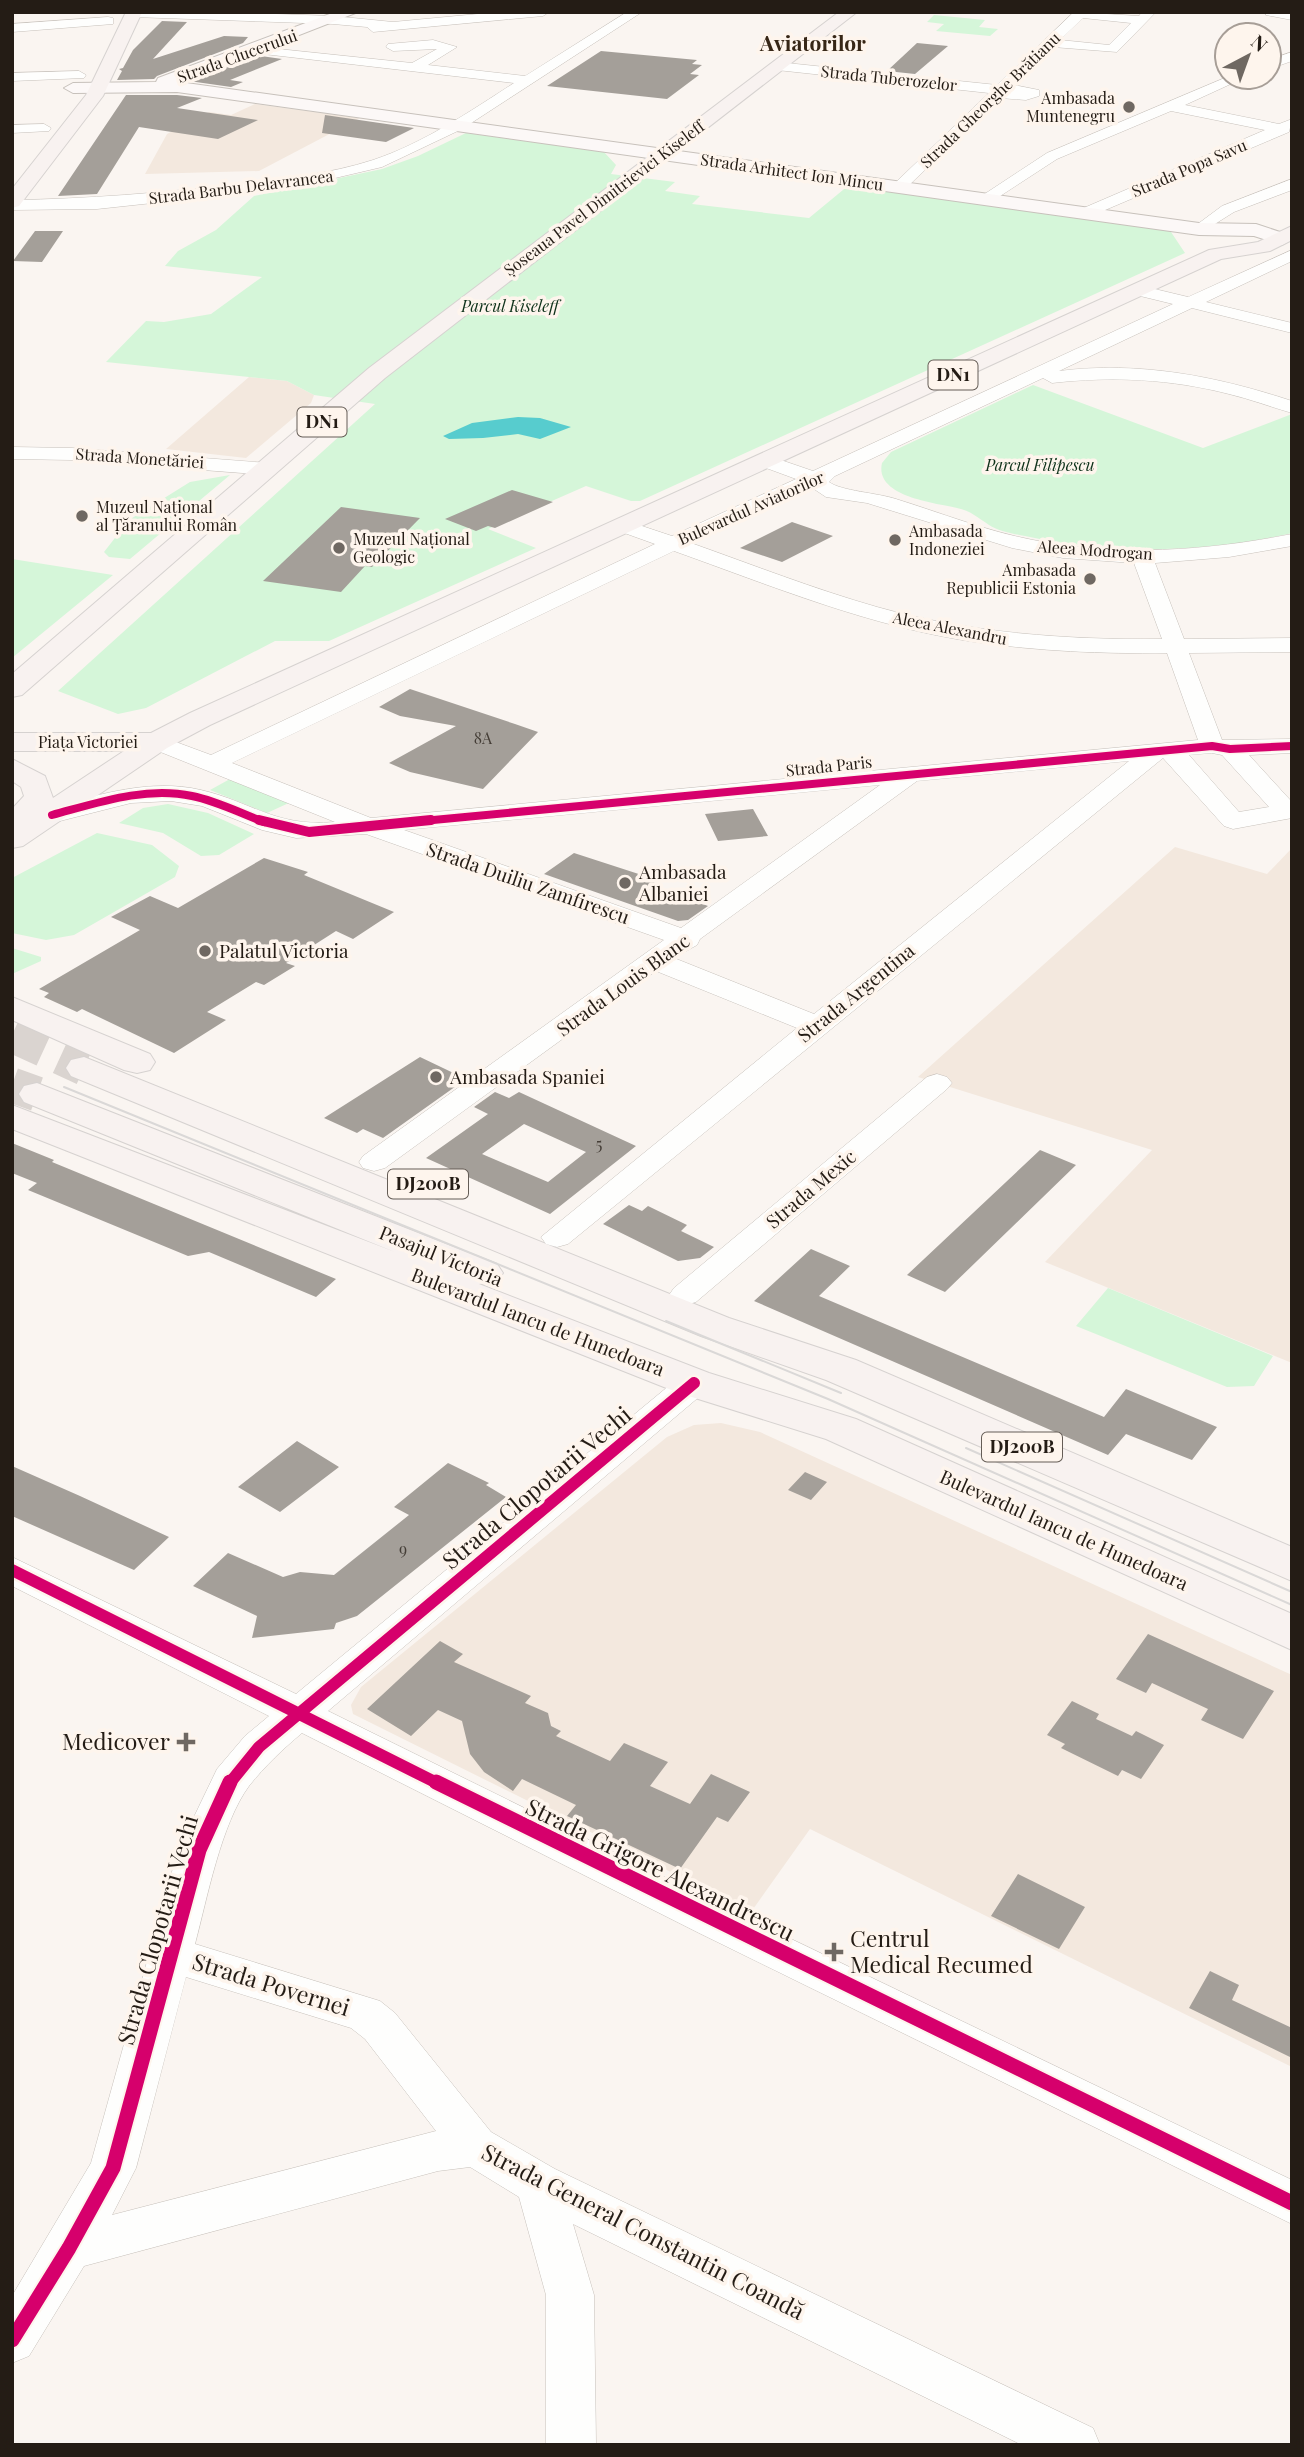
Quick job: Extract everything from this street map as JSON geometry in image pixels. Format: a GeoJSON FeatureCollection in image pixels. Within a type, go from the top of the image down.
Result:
{"type":"FeatureCollection","features":[{"type":"Feature","properties":{"kind":"main road","name":"Strada Clucerului"},"geometry":{"type":"LineString","coordinates":[[169,85],[350,12]]}},
{"type":"Feature","properties":{"kind":"main road","name":"Șoseaua Pavel Dimitrievici Kiseleff"},"geometry":{"type":"LineString","coordinates":[[12,690],[397,357],[849,12]]}},
{"type":"Feature","properties":{"kind":"main road"},"geometry":{"type":"LineString","coordinates":[[12,203],[101,81],[134,13]]}},
{"type":"Feature","properties":{"kind":"main road"},"geometry":{"type":"LineString","coordinates":[[29,149],[80,74]]}},
{"type":"Feature","properties":{"kind":"main road","name":"Strada Arhitect Ion Mincu"},"geometry":{"type":"LineString","coordinates":[[80,74],[101,81],[169,85],[1199,229],[1223,240],[1263,231],[1285,237]]}},
{"type":"Feature","properties":{"kind":"main road"},"geometry":{"type":"LineString","coordinates":[[615,148],[681,140],[686,151],[709,161]]}},
{"type":"Feature","properties":{"kind":"main road"},"geometry":{"type":"LineString","coordinates":[[615,148],[638,158],[643,169]]}},
{"type":"Feature","properties":{"kind":"main road","name":"DN1"},"geometry":{"type":"LineString","coordinates":[[1223,240],[1285,237]]}},
{"type":"Feature","properties":{"kind":"main road","name":"Bulevardul Aviatorilor"},"geometry":{"type":"LineString","coordinates":[[157,742],[210,715],[1138,290],[1223,240]]}},
{"type":"Feature","properties":{"kind":"main road","name":"Piața Victoriei"},"geometry":{"type":"LineString","coordinates":[[12,742],[157,742]]}},
{"type":"Feature","properties":{"kind":"main road","name":"Piața Victoriei"},"geometry":{"type":"LineString","coordinates":[[12,839],[157,742]]}},
{"type":"Feature","properties":{"kind":"main road"},"geometry":{"type":"LineString","coordinates":[[12,768],[34,782],[39,796],[31,809],[12,824]]}},
{"type":"Feature","properties":{"kind":"main road","name":"DJ200B"},"geometry":{"type":"LineString","coordinates":[[12,1007],[557,1237],[748,1340],[841,1370],[1292,1565]]}},
{"type":"Feature","properties":{"kind":"main road","name":"Pasajul Victoria"},"geometry":{"type":"LineString","coordinates":[[84,1068],[677,1301]]}},
{"type":"Feature","properties":{"kind":"main road","name":"Pasajul Victoria"},"geometry":{"type":"LineString","coordinates":[[25,1105],[500,1280],[841,1429]]}},
{"type":"Feature","properties":{"kind":"main road","name":"Bulevardul Iancu de Hunedoara"},"geometry":{"type":"LineString","coordinates":[[25,1105],[694,1383],[841,1429],[1292,1633]]}},
{"type":"Feature","properties":{"kind":"street"},"geometry":{"type":"LineString","coordinates":[[431,23],[452,12]]}},
{"type":"Feature","properties":{"kind":"street"},"geometry":{"type":"LineString","coordinates":[[298,33],[543,12]]}},
{"type":"Feature","properties":{"kind":"street","name":"Strada Barbu Delavrancea"},"geometry":{"type":"LineString","coordinates":[[12,203],[97,204],[318,178],[394,158],[457,126],[636,12]]}},
{"type":"Feature","properties":{"kind":"street"},"geometry":{"type":"LineString","coordinates":[[1271,12],[1292,16]]}},
{"type":"Feature","properties":{"kind":"street"},"geometry":{"type":"LineString","coordinates":[[134,13],[230,14],[393,26]]}},
{"type":"Feature","properties":{"kind":"street"},"geometry":{"type":"LineString","coordinates":[[1081,13],[1146,16]]}},
{"type":"Feature","properties":{"kind":"street","name":"Strada Gheorghe Brătianu"},"geometry":{"type":"LineString","coordinates":[[899,187],[1081,13]]}},
{"type":"Feature","properties":{"kind":"street"},"geometry":{"type":"LineString","coordinates":[[1050,43],[1112,49],[1146,16]]}},
{"type":"Feature","properties":{"kind":"street"},"geometry":{"type":"LineString","coordinates":[[12,28],[105,27]]}},
{"type":"Feature","properties":{"kind":"street"},"geometry":{"type":"LineString","coordinates":[[12,41],[105,27]]}},
{"type":"Feature","properties":{"kind":"street"},"geometry":{"type":"LineString","coordinates":[[344,60],[373,49],[433,44],[450,47],[413,68]]}},
{"type":"Feature","properties":{"kind":"street"},"geometry":{"type":"LineString","coordinates":[[255,49],[529,81]]}},
{"type":"Feature","properties":{"kind":"street","name":"Strada Tuberozelor"},"geometry":{"type":"LineString","coordinates":[[777,66],[1000,90]]}},
{"type":"Feature","properties":{"kind":"street"},"geometry":{"type":"LineString","coordinates":[[12,77],[80,74]]}},
{"type":"Feature","properties":{"kind":"street"},"geometry":{"type":"LineString","coordinates":[[985,199],[1052,156],[1213,88]]}},
{"type":"Feature","properties":{"kind":"street"},"geometry":{"type":"LineString","coordinates":[[1169,106],[1288,128]]}},
{"type":"Feature","properties":{"kind":"street"},"geometry":{"type":"LineString","coordinates":[[12,129],[52,117]]}},
{"type":"Feature","properties":{"kind":"street","name":"Strada Popa Savu"},"geometry":{"type":"LineString","coordinates":[[1086,213],[1288,128]]}},
{"type":"Feature","properties":{"kind":"street"},"geometry":{"type":"LineString","coordinates":[[1199,229],[1228,209],[1292,184]]}},
{"type":"Feature","properties":{"kind":"street","name":"Bulevardul Aviatorilor"},"geometry":{"type":"LineString","coordinates":[[211,764],[401,671],[1190,303],[1285,237]]}},
{"type":"Feature","properties":{"kind":"street"},"geometry":{"type":"LineString","coordinates":[[1138,290],[1292,328]]}},
{"type":"Feature","properties":{"kind":"street"},"geometry":{"type":"LineString","coordinates":[[1090,351],[1092,360],[1128,373],[1235,390],[1292,407]]}},
{"type":"Feature","properties":{"kind":"street"},"geometry":{"type":"LineString","coordinates":[[1025,381],[1083,373],[1128,373]]}},
{"type":"Feature","properties":{"kind":"street","name":"Strada Monetăriei"},"geometry":{"type":"LineString","coordinates":[[12,453],[72,454],[268,469]]}},
{"type":"Feature","properties":{"kind":"street"},"geometry":{"type":"LineString","coordinates":[[861,488],[855,469],[863,457]]}},
{"type":"Feature","properties":{"kind":"street","name":"Aleea Modrogan"},"geometry":{"type":"LineString","coordinates":[[765,461],[816,479],[819,485],[829,491],[861,488],[1034,547],[1142,555],[1236,550],[1292,540]]}},
{"type":"Feature","properties":{"kind":"street","name":"Aleea Alexandru"},"geometry":{"type":"LineString","coordinates":[[623,526],[823,597],[926,625],[1046,645],[1174,648],[1292,645]]}},
{"type":"Feature","properties":{"kind":"street"},"geometry":{"type":"LineString","coordinates":[[1142,555],[1174,648],[1221,747],[1289,810]]}},
{"type":"Feature","properties":{"kind":"street","name":"Strada Duiliu Zamfirescu"},"geometry":{"type":"LineString","coordinates":[[157,742],[370,827],[687,939]]}},
{"type":"Feature","properties":{"kind":"street","name":"Strada Paris"},"geometry":{"type":"LineString","coordinates":[[370,827],[1163,750],[1292,746]]}},
{"type":"Feature","properties":{"kind":"street"},"geometry":{"type":"LineString","coordinates":[[1163,750],[1233,821],[1289,810]]}},
{"type":"Feature","properties":{"kind":"street","name":"Strada Argentina"},"geometry":{"type":"LineString","coordinates":[[557,1237],[816,1024],[1163,750]]}},
{"type":"Feature","properties":{"kind":"street","name":"Strada Louis Blanc"},"geometry":{"type":"LineString","coordinates":[[374,1162],[687,939],[911,774]]}},
{"type":"Feature","properties":{"kind":"street"},"geometry":{"type":"LineString","coordinates":[[838,781],[860,793],[871,806]]}},
{"type":"Feature","properties":{"kind":"street","name":"Strada Duiliu Zamfirescu"},"geometry":{"type":"LineString","coordinates":[[51,815],[131,796],[173,793],[212,801],[293,832],[370,827]]}},
{"type":"Feature","properties":{"kind":"street"},"geometry":{"type":"LineString","coordinates":[[263,822],[302,800]]}},
{"type":"Feature","properties":{"kind":"street"},"geometry":{"type":"LineString","coordinates":[[656,961],[816,1024]]}},
{"type":"Feature","properties":{"kind":"street","name":"Strada Mexic"},"geometry":{"type":"LineString","coordinates":[[677,1301],[937,1083]]}},
{"type":"Feature","properties":{"kind":"street","name":"Strada Clopotarii Vechi"},"geometry":{"type":"LineString","coordinates":[[12,2340],[69,2248],[113,2168],[199,1850],[218,1803],[244,1762],[694,1383]]}},
{"type":"Feature","properties":{"kind":"street","name":"Strada Grigore Alexandrescu"},"geometry":{"type":"LineString","coordinates":[[12,1570],[702,1915],[1292,2203]]}},
{"type":"Feature","properties":{"kind":"street","name":"Strada Povernei"},"geometry":{"type":"LineString","coordinates":[[172,1955],[365,2014],[380,2026],[475,2146]]}},
{"type":"Feature","properties":{"kind":"street","name":"Strada General Constantin Coandă"},"geometry":{"type":"LineString","coordinates":[[69,2248],[405,2158],[475,2146],[539,2184],[1075,2445]]}},
{"type":"Feature","properties":{"kind":"street"},"geometry":{"type":"LineString","coordinates":[[539,2184],[570,2295],[571,2445]]}},
{"type":"Feature","properties":{"kind":"shaded area"},"geometry":{"type":"Polygon","coordinates":[[[255,104],[360,118],[259,171],[145,174],[167,134],[209,112],[231,115],[255,104]]]}},
{"type":"Feature","properties":{"kind":"shaded area"},"geometry":{"type":"Polygon","coordinates":[[[249,377],[287,381],[314,395],[311,403],[246,458],[166,449],[249,377]]]}},
{"type":"Feature","properties":{"kind":"shaded area"},"geometry":{"type":"Polygon","coordinates":[[[1175,847],[1267,874],[1292,848],[1292,1363],[1045,1262],[1152,1150],[918,1077],[1175,847]]]}},
{"type":"Feature","properties":{"kind":"shaded area"},"geometry":{"type":"Polygon","coordinates":[[[721,1423],[760,1432],[1292,1675],[1292,2067],[810,1829],[751,1912],[353,1714],[351,1705],[361,1687],[667,1437],[694,1425],[721,1423]]]}},
{"type":"Feature","properties":{"kind":"green space"},"geometry":{"type":"Polygon","coordinates":[[[934,15],[985,20],[979,27],[998,29],[990,36],[936,31],[944,24],[927,22],[934,15]]]}},
{"type":"Feature","properties":{"kind":"green space","name":"Parcul Kiseleff"},"geometry":{"type":"Polygon","coordinates":[[[466,133],[604,152],[616,165],[611,174],[675,182],[665,191],[700,196],[692,204],[809,218],[849,185],[1161,228],[1171,232],[1185,253],[640,501],[631,501],[586,486],[488,529],[536,548],[329,641],[275,641],[146,708],[118,714],[58,691],[375,404],[314,395],[287,381],[106,362],[146,321],[164,322],[211,314],[262,277],[165,266],[178,251],[216,230],[254,196],[382,169],[418,156],[466,133]]]}},
{"type":"Feature","properties":{"kind":"green space","name":"Parcul Filipescu"},"geometry":{"type":"Polygon","coordinates":[[[1033,385],[1203,448],[1292,414],[1292,533],[1227,545],[1192,548],[1124,549],[1090,546],[1001,531],[966,511],[922,501],[887,484],[882,474],[882,463],[891,452],[1033,385]]]}},
{"type":"Feature","properties":{"kind":"green space"},"geometry":{"type":"Polygon","coordinates":[[[230,475],[130,559],[109,557],[104,552],[129,520],[190,482],[230,475]]]}},
{"type":"Feature","properties":{"kind":"green space"},"geometry":{"type":"Polygon","coordinates":[[[12,559],[113,575],[12,658],[12,559]]]}},
{"type":"Feature","properties":{"kind":"green space"},"geometry":{"type":"Polygon","coordinates":[[[230,779],[291,802],[267,813],[210,790],[230,779]]]}},
{"type":"Feature","properties":{"kind":"green space"},"geometry":{"type":"Polygon","coordinates":[[[168,804],[208,813],[254,834],[219,855],[201,856],[163,833],[119,823],[143,808],[168,804]]]}},
{"type":"Feature","properties":{"kind":"green space"},"geometry":{"type":"Polygon","coordinates":[[[97,833],[152,845],[179,866],[175,877],[74,935],[46,940],[12,933],[12,878],[97,833]]]}},
{"type":"Feature","properties":{"kind":"green space"},"geometry":{"type":"Polygon","coordinates":[[[12,948],[41,957],[41,961],[12,974],[12,948]]]}},
{"type":"Feature","properties":{"kind":"green space"},"geometry":{"type":"Polygon","coordinates":[[[1108,1288],[1273,1356],[1254,1386],[1227,1387],[1076,1326],[1108,1288]]]}},
{"type":"Feature","properties":{"kind":"water"},"geometry":{"type":"Polygon","coordinates":[[[518,417],[540,418],[571,427],[540,439],[518,434],[449,439],[443,436],[472,423],[518,417]]]}},
{"type":"Feature","properties":{"kind":"building"},"geometry":{"type":"Polygon","coordinates":[[[162,21],[187,22],[153,59],[224,36],[248,37],[243,43],[154,79],[117,80],[122,71],[119,69],[123,68],[133,50],[162,21]]]}},
{"type":"Feature","properties":{"kind":"building"},"geometry":{"type":"Polygon","coordinates":[[[917,43],[948,46],[915,74],[887,71],[917,43]]]}},
{"type":"Feature","properties":{"kind":"building"},"geometry":{"type":"Polygon","coordinates":[[[601,51],[697,60],[692,64],[702,65],[690,74],[699,75],[667,99],[547,86],[601,51]]]}},
{"type":"Feature","properties":{"kind":"building"},"geometry":{"type":"Polygon","coordinates":[[[254,55],[282,59],[230,80],[243,82],[231,87],[189,81],[254,55]]]}},
{"type":"Feature","properties":{"kind":"building"},"geometry":{"type":"Polygon","coordinates":[[[126,95],[202,98],[177,108],[258,120],[218,139],[139,127],[97,194],[58,196],[126,95]]]}},
{"type":"Feature","properties":{"kind":"building"},"geometry":{"type":"Polygon","coordinates":[[[325,115],[414,128],[386,142],[322,133],[325,115]]]}},
{"type":"Feature","properties":{"kind":"building"},"geometry":{"type":"Polygon","coordinates":[[[35,231],[63,231],[42,262],[13,261],[35,231]]]}},
{"type":"Feature","properties":{"kind":"building"},"geometry":{"type":"Polygon","coordinates":[[[512,490],[553,502],[495,528],[488,526],[476,531],[445,519],[512,490]]]}},
{"type":"Feature","properties":{"kind":"building","name":"Muzeul Național Geologic"},"geometry":{"type":"Polygon","coordinates":[[[341,507],[420,518],[372,567],[365,566],[341,592],[263,581],[341,507]]]}},
{"type":"Feature","properties":{"kind":"building"},"geometry":{"type":"Polygon","coordinates":[[[792,522],[833,536],[782,562],[740,548],[792,522]]]}},
{"type":"Feature","properties":{"kind":"building"},"geometry":{"type":"Polygon","coordinates":[[[410,689],[538,732],[483,789],[410,772],[389,763],[456,726],[400,716],[379,707],[410,689]]]}},
{"type":"Feature","properties":{"kind":"building"},"geometry":{"type":"Polygon","coordinates":[[[753,809],[768,836],[718,841],[705,814],[753,809]]]}},
{"type":"Feature","properties":{"kind":"building"},"geometry":{"type":"Polygon","coordinates":[[[574,853],[651,878],[658,887],[708,906],[688,920],[678,921],[544,874],[574,853]]]}},
{"type":"Feature","properties":{"kind":"building","name":"Palatul Victoria"},"geometry":{"type":"Polygon","coordinates":[[[264,858],[308,872],[304,875],[394,912],[353,939],[336,931],[286,963],[295,966],[264,985],[256,982],[207,1012],[226,1020],[174,1053],[82,1009],[77,1012],[44,997],[49,993],[39,989],[140,930],[111,917],[150,896],[178,908],[264,858]]]}},
{"type":"Feature","properties":{"kind":"building"},"geometry":{"type":"Polygon","coordinates":[[[420,1057],[466,1079],[383,1138],[363,1129],[357,1133],[324,1118],[420,1057]]]}},
{"type":"Feature","properties":{"kind":"building"},"geometry":{"type":"Polygon","coordinates":[[[495,1092],[509,1098],[519,1092],[636,1146],[550,1214],[426,1158],[488,1114],[474,1107],[495,1092]],[[524,1124],[482,1154],[548,1182],[586,1152],[524,1124]]]}},
{"type":"Feature","properties":{"kind":"building"},"geometry":{"type":"Polygon","coordinates":[[[12,1143],[336,1279],[316,1297],[209,1252],[188,1256],[28,1190],[37,1183],[12,1173],[12,1143]]]}},
{"type":"Feature","properties":{"kind":"building"},"geometry":{"type":"Polygon","coordinates":[[[1040,1150],[1076,1165],[945,1292],[907,1275],[1040,1150]]]}},
{"type":"Feature","properties":{"kind":"building"},"geometry":{"type":"Polygon","coordinates":[[[629,1205],[642,1211],[648,1206],[687,1225],[681,1231],[714,1247],[700,1258],[678,1261],[603,1224],[629,1205]]]}},
{"type":"Feature","properties":{"kind":"building"},"geometry":{"type":"Polygon","coordinates":[[[811,1249],[850,1266],[819,1296],[1104,1417],[1126,1389],[1217,1427],[1192,1460],[1126,1434],[1108,1455],[754,1301],[811,1249]]]}},
{"type":"Feature","properties":{"kind":"building"},"geometry":{"type":"Polygon","coordinates":[[[297,1441],[339,1467],[280,1512],[238,1487],[297,1441]]]}},
{"type":"Feature","properties":{"kind":"building"},"geometry":{"type":"Polygon","coordinates":[[[448,1463],[489,1483],[486,1485],[506,1497],[357,1616],[336,1623],[334,1629],[252,1638],[257,1616],[193,1586],[228,1553],[283,1577],[300,1572],[334,1575],[409,1515],[394,1507],[448,1463]]]}},
{"type":"Feature","properties":{"kind":"building"},"geometry":{"type":"Polygon","coordinates":[[[12,1466],[169,1537],[134,1570],[12,1516],[12,1466]]]}},
{"type":"Feature","properties":{"kind":"building"},"geometry":{"type":"Polygon","coordinates":[[[805,1472],[827,1482],[811,1500],[788,1490],[805,1472]]]}},
{"type":"Feature","properties":{"kind":"building"},"geometry":{"type":"Polygon","coordinates":[[[1148,1634],[1274,1691],[1243,1739],[1201,1720],[1208,1709],[1152,1683],[1146,1693],[1116,1679],[1148,1634]]]}},
{"type":"Feature","properties":{"kind":"building"},"geometry":{"type":"Polygon","coordinates":[[[440,1641],[463,1654],[454,1662],[531,1696],[525,1703],[548,1713],[551,1726],[561,1731],[556,1736],[610,1761],[624,1743],[668,1762],[650,1786],[690,1804],[711,1774],[750,1792],[728,1822],[717,1817],[680,1869],[567,1816],[576,1805],[522,1779],[513,1791],[484,1772],[470,1754],[462,1721],[438,1710],[411,1736],[367,1709],[440,1641]]]}},
{"type":"Feature","properties":{"kind":"building"},"geometry":{"type":"Polygon","coordinates":[[[1072,1701],[1099,1714],[1096,1719],[1132,1736],[1136,1731],[1164,1745],[1141,1779],[1122,1770],[1118,1776],[1061,1748],[1065,1744],[1047,1735],[1072,1701]]]}},
{"type":"Feature","properties":{"kind":"building"},"geometry":{"type":"Polygon","coordinates":[[[1018,1874],[1085,1907],[1059,1949],[991,1916],[1018,1874]]]}},
{"type":"Feature","properties":{"kind":"building"},"geometry":{"type":"Polygon","coordinates":[[[1210,1971],[1239,1985],[1232,2000],[1292,2028],[1292,2058],[1189,2008],[1210,1971]]]}},
{"type":"Feature","properties":{"kind":"tunnel"},"geometry":{"type":"LineString","coordinates":[[12,1035],[84,1068]]}},
{"type":"Feature","properties":{"kind":"tunnel"},"geometry":{"type":"LineString","coordinates":[[12,1085],[37,1094]]}},
{"type":"Feature","properties":{"kind":"tram line"},"geometry":{"type":"LineString","coordinates":[[64,1087],[828,1399],[1292,1605]]}},
{"type":"Feature","properties":{"kind":"tram line"},"geometry":{"type":"LineString","coordinates":[[666,1321],[841,1393]]}},
{"type":"Feature","properties":{"kind":"tram line"},"geometry":{"type":"LineString","coordinates":[[966,1448],[1292,1592]]}},
{"type":"Feature","properties":{"kind":"cycle path"},"geometry":{"type":"LineString","coordinates":[[52,815],[131,796],[171,793],[211,801],[283,828],[309,832],[1212,746],[1230,749],[1292,746]]}},
{"type":"Feature","properties":{"kind":"cycle path"},"geometry":{"type":"LineString","coordinates":[[12,2340],[69,2248],[113,2168],[199,1850],[231,1780],[259,1747],[694,1383]]}},
{"type":"Feature","properties":{"kind":"cycle path"},"geometry":{"type":"LineString","coordinates":[[12,1570],[714,1921],[1292,2203]]}},
{"type":"Feature","properties":{"kind":"place","name":"Ambasada Muntenegru"},"geometry":{"type":"Point","coordinates":[1129,107]}},
{"type":"Feature","properties":{"kind":"place","name":"Muzeul Național al Țăranului Român"},"geometry":{"type":"Point","coordinates":[82,516]}},
{"type":"Feature","properties":{"kind":"place","name":"Ambasada Indoneziei"},"geometry":{"type":"Point","coordinates":[895,540]}},
{"type":"Feature","properties":{"kind":"place","name":"Muzeul Național Geologic"},"geometry":{"type":"Point","coordinates":[339,548]}},
{"type":"Feature","properties":{"kind":"place","name":"Ambasada Republicii Estonia"},"geometry":{"type":"Point","coordinates":[1090,579]}},
{"type":"Feature","properties":{"kind":"place","name":"Ambasada Albaniei"},"geometry":{"type":"Point","coordinates":[625,883]}},
{"type":"Feature","properties":{"kind":"place","name":"Palatul Victoria"},"geometry":{"type":"Point","coordinates":[205,951]}},
{"type":"Feature","properties":{"kind":"place","name":"Ambasada Spaniei"},"geometry":{"type":"Point","coordinates":[436,1077]}},
{"type":"Feature","properties":{"kind":"place","name":"Medicover"},"geometry":{"type":"Point","coordinates":[186,1742]}},
{"type":"Feature","properties":{"kind":"place","name":"Centrul Medical Recumed"},"geometry":{"type":"Point","coordinates":[834,1952]}},
{"type":"Feature","properties":{"kind":"district","name":"Aviatorilor"},"geometry":{"type":"Point","coordinates":[813,44]}}]}
